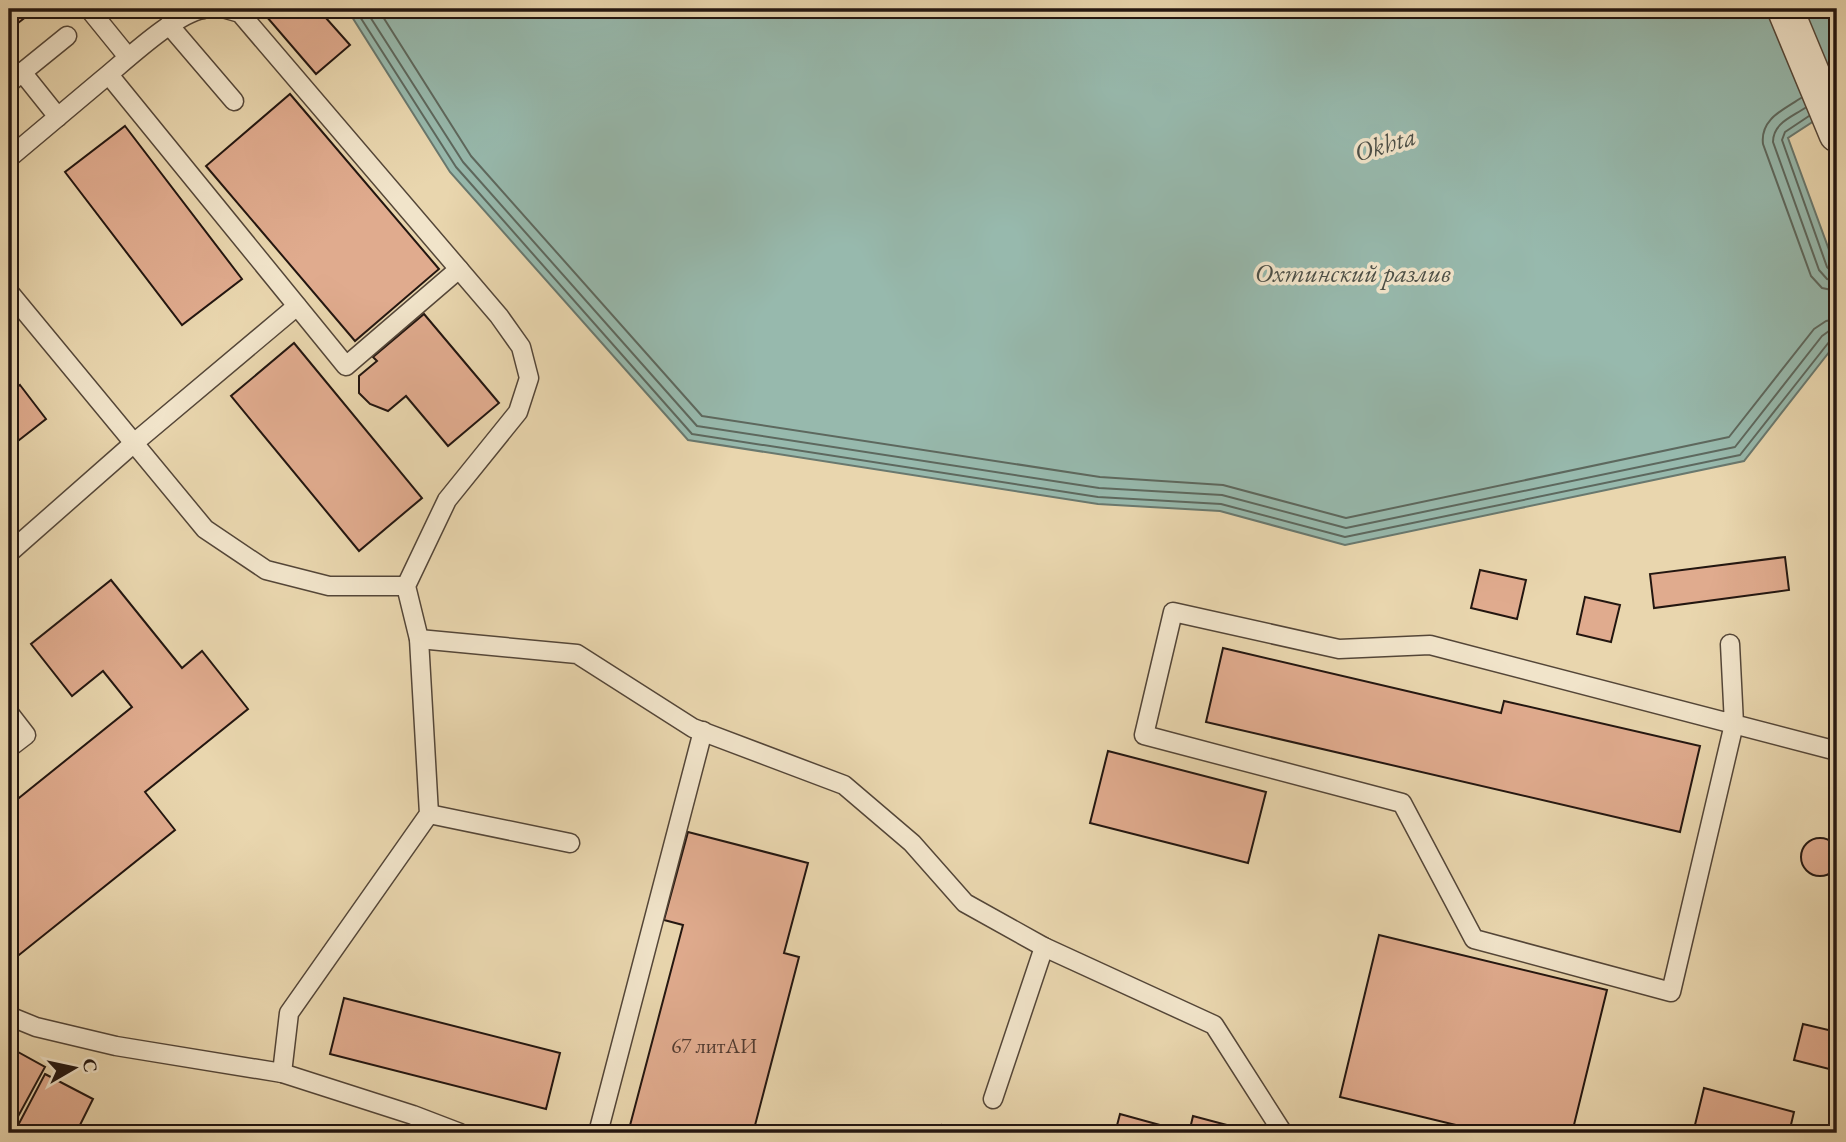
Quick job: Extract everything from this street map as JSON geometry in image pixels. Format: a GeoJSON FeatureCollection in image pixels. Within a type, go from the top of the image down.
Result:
{"type":"FeatureCollection","features":[{"type":"Feature","properties":{"kind":"street"},"geometry":{"type":"LineString","coordinates":[[1784,9],[1835,129]]}},
{"type":"Feature","properties":{"kind":"lane"},"geometry":{"type":"LineString","coordinates":[[89,9],[128,57]]}},
{"type":"Feature","properties":{"kind":"lane"},"geometry":{"type":"LineString","coordinates":[[9,158],[169,25],[198,9],[204,9]]}},
{"type":"Feature","properties":{"kind":"lane"},"geometry":{"type":"LineString","coordinates":[[226,9],[240,13],[499,316],[521,347],[529,378],[518,412],[447,500],[406,586],[419,639],[429,814],[289,1013],[282,1073]]}},
{"type":"Feature","properties":{"kind":"lane"},"geometry":{"type":"LineString","coordinates":[[169,25],[234,101]]}},
{"type":"Feature","properties":{"kind":"lane"},"geometry":{"type":"LineString","coordinates":[[58,117],[15,77],[67,36]]}},
{"type":"Feature","properties":{"kind":"lane"},"geometry":{"type":"LineString","coordinates":[[108,75],[346,366],[459,269]]}},
{"type":"Feature","properties":{"kind":"lane"},"geometry":{"type":"LineString","coordinates":[[9,292],[205,529],[266,570],[329,586],[406,586]]}},
{"type":"Feature","properties":{"kind":"lane"},"geometry":{"type":"LineString","coordinates":[[9,553],[134,443],[297,306]]}},
{"type":"Feature","properties":{"kind":"lane"},"geometry":{"type":"LineString","coordinates":[[1730,644],[1734,724],[1671,992],[1474,939],[1402,803],[1144,735],[1173,612],[1339,649],[1430,645],[1734,724],[1837,751]]}},
{"type":"Feature","properties":{"kind":"lane"},"geometry":{"type":"LineString","coordinates":[[419,639],[577,654],[693,728],[844,785],[912,843],[965,903],[1044,947],[1214,1025],[1283,1133]]}},
{"type":"Feature","properties":{"kind":"lane"},"geometry":{"type":"LineString","coordinates":[[9,713],[26,735],[9,748]]}},
{"type":"Feature","properties":{"kind":"lane"},"geometry":{"type":"LineString","coordinates":[[598,1133],[703,732]]}},
{"type":"Feature","properties":{"kind":"lane"},"geometry":{"type":"LineString","coordinates":[[429,814],[570,844]]}},
{"type":"Feature","properties":{"kind":"lane"},"geometry":{"type":"LineString","coordinates":[[993,1099],[1044,947]]}},
{"type":"Feature","properties":{"kind":"lane"},"geometry":{"type":"LineString","coordinates":[[9,1016],[36,1027],[116,1046],[282,1073],[460,1133]]}},
{"type":"Feature","properties":{"kind":"water","name":"Охтинский разлив"},"geometry":{"type":"Polygon","coordinates":[[[347,9],[1837,9],[1837,106],[1788,138],[1837,278],[1837,342],[1744,461],[1345,545],[1220,511],[1098,504],[688,440],[450,172],[347,9]]]}},
{"type":"Feature","properties":{"kind":"building"},"geometry":{"type":"Polygon","coordinates":[[[9,9],[27,9],[31,13],[9,30],[9,9]]]}},
{"type":"Feature","properties":{"kind":"building"},"geometry":{"type":"Polygon","coordinates":[[[260,9],[318,9],[350,45],[316,74],[260,9]]]}},
{"type":"Feature","properties":{"kind":"building"},"geometry":{"type":"Polygon","coordinates":[[[290,94],[439,269],[355,341],[206,166],[290,94]]]}},
{"type":"Feature","properties":{"kind":"building"},"geometry":{"type":"Polygon","coordinates":[[[125,126],[242,279],[182,325],[65,172],[125,126]]]}},
{"type":"Feature","properties":{"kind":"building"},"geometry":{"type":"Polygon","coordinates":[[[424,314],[499,403],[448,446],[406,396],[388,411],[370,404],[359,393],[359,376],[377,361],[373,357],[424,314]]]}},
{"type":"Feature","properties":{"kind":"building"},"geometry":{"type":"Polygon","coordinates":[[[294,343],[422,498],[359,551],[231,396],[294,343]]]}},
{"type":"Feature","properties":{"kind":"building"},"geometry":{"type":"Polygon","coordinates":[[[20,385],[46,419],[9,448],[9,393],[20,385]]]}},
{"type":"Feature","properties":{"kind":"building"},"geometry":{"type":"Polygon","coordinates":[[[1785,557],[1789,590],[1654,608],[1650,574],[1785,557]]]}},
{"type":"Feature","properties":{"kind":"building"},"geometry":{"type":"Polygon","coordinates":[[[1480,570],[1526,580],[1517,619],[1471,608],[1480,570]]]}},
{"type":"Feature","properties":{"kind":"building"},"geometry":{"type":"Polygon","coordinates":[[[111,580],[182,668],[202,651],[248,709],[145,792],[175,830],[9,963],[9,806],[132,707],[103,671],[72,696],[31,644],[111,580]]]}},
{"type":"Feature","properties":{"kind":"building"},"geometry":{"type":"Polygon","coordinates":[[[1585,597],[1620,605],[1611,642],[1577,634],[1585,597]]]}},
{"type":"Feature","properties":{"kind":"building"},"geometry":{"type":"Polygon","coordinates":[[[1223,648],[1501,713],[1504,701],[1700,746],[1680,832],[1206,722],[1223,648]]]}},
{"type":"Feature","properties":{"kind":"building"},"geometry":{"type":"Polygon","coordinates":[[[1108,751],[1266,792],[1248,863],[1090,823],[1108,751]]]}},
{"type":"Feature","properties":{"kind":"building"},"geometry":{"type":"Polygon","coordinates":[[[688,832],[808,863],[784,953],[799,957],[753,1133],[628,1133],[683,925],[664,920],[688,832]]]}},
{"type":"Feature","properties":{"kind":"building"},"geometry":{"type":"Polygon","coordinates":[[[1820,838],[1833,844],[1839,857],[1833,870],[1820,876],[1807,870],[1801,857],[1807,844],[1820,838]]]}},
{"type":"Feature","properties":{"kind":"building"},"geometry":{"type":"Polygon","coordinates":[[[1379,935],[1607,990],[1572,1133],[1489,1133],[1340,1097],[1379,935]]]}},
{"type":"Feature","properties":{"kind":"building"},"geometry":{"type":"Polygon","coordinates":[[[344,998],[560,1053],[546,1109],[330,1054],[344,998]]]}},
{"type":"Feature","properties":{"kind":"building"},"geometry":{"type":"Polygon","coordinates":[[[1803,1024],[1837,1032],[1837,1071],[1794,1060],[1803,1024]]]}},
{"type":"Feature","properties":{"kind":"building"},"geometry":{"type":"Polygon","coordinates":[[[9,1047],[45,1067],[9,1133],[9,1047]]]}},
{"type":"Feature","properties":{"kind":"building"},"geometry":{"type":"Polygon","coordinates":[[[45,1074],[93,1099],[76,1133],[14,1133],[45,1074]]]}},
{"type":"Feature","properties":{"kind":"building"},"geometry":{"type":"Polygon","coordinates":[[[1704,1088],[1794,1112],[1789,1133],[1693,1133],[1704,1088]]]}},
{"type":"Feature","properties":{"kind":"building"},"geometry":{"type":"Polygon","coordinates":[[[1120,1114],[1189,1133],[1115,1133],[1120,1114]]]}},
{"type":"Feature","properties":{"kind":"building"},"geometry":{"type":"Polygon","coordinates":[[[1193,1116],[1257,1133],[1189,1133],[1193,1116]]]}},
{"type":"Feature","properties":{"kind":"building"},"geometry":{"type":"Polygon","coordinates":[[[942,1125],[970,1133],[940,1133],[942,1125]]]}},
{"type":"Feature","properties":{"kind":"water label","name":"Okhta"},"geometry":{"type":"Point","coordinates":[1385,144]}}]}
